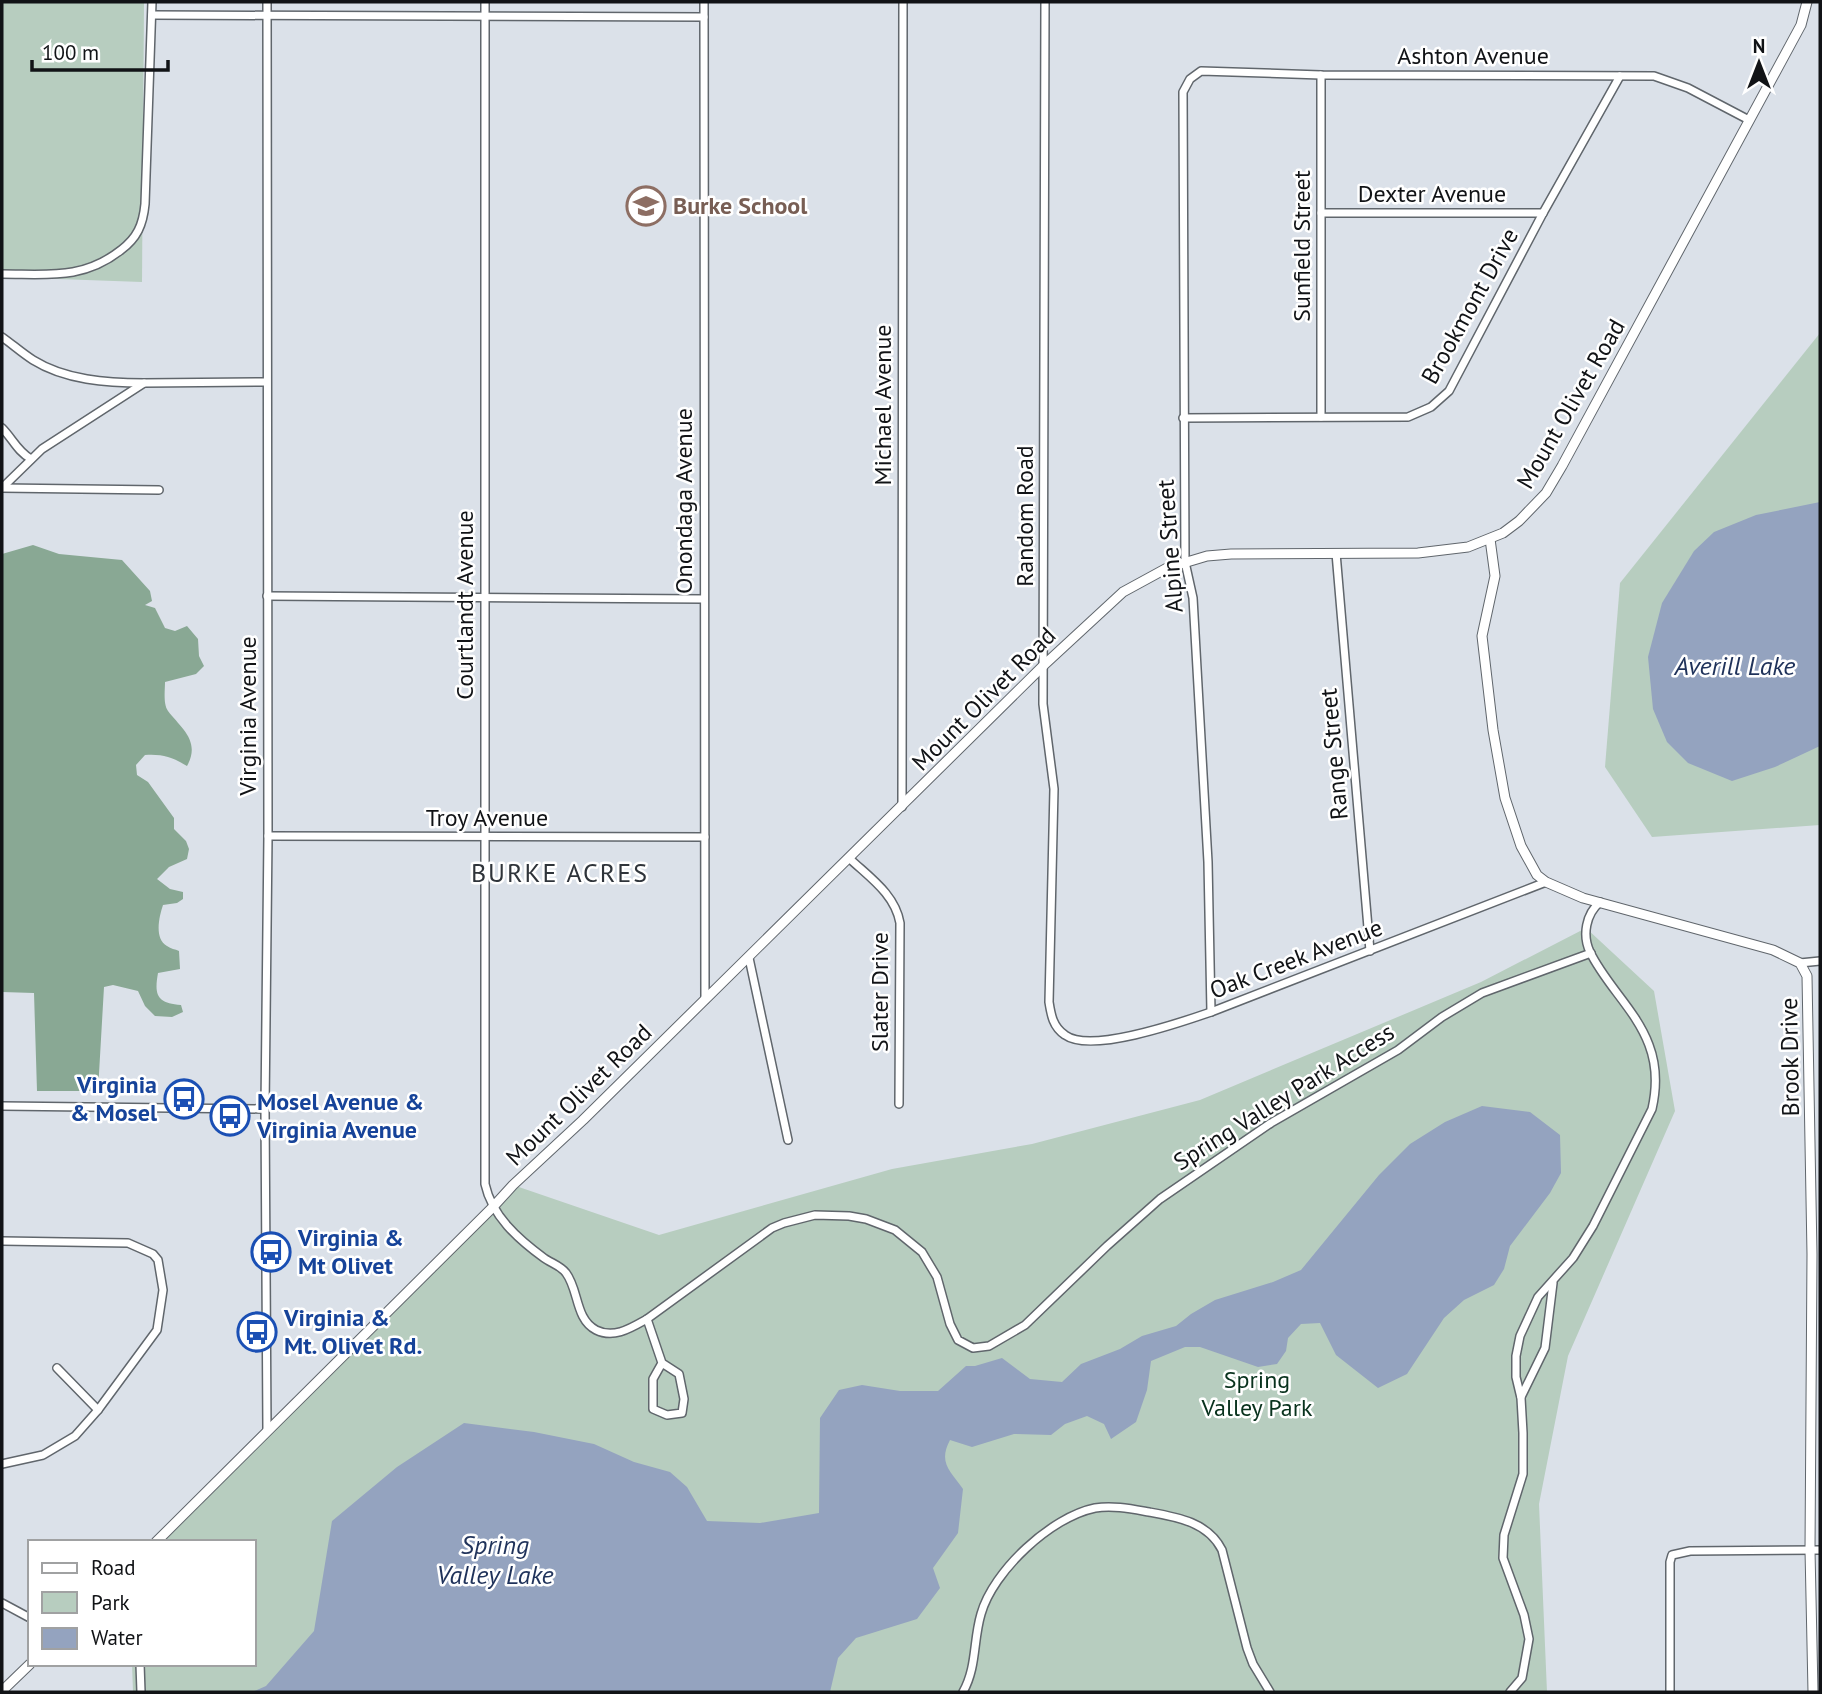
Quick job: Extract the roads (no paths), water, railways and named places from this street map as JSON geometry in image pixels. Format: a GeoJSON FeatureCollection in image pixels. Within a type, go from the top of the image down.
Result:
{"type":"FeatureCollection","features":[{"type":"Feature","properties":{"kind":"street"},"geometry":{"type":"LineString","coordinates":[[2,274],[61,275],[92,268],[109,260],[139,233],[144,217],[152,2]]}},
{"type":"Feature","properties":{"kind":"street","name":"Virginia Avenue"},"geometry":{"type":"LineString","coordinates":[[267,2],[267,1431]]}},
{"type":"Feature","properties":{"kind":"street","name":"Courtlandt Avenue"},"geometry":{"type":"LineString","coordinates":[[485,2],[485,1184],[492,1208]]}},
{"type":"Feature","properties":{"kind":"street","name":"Onondaga Avenue"},"geometry":{"type":"LineString","coordinates":[[704,2],[705,1001]]}},
{"type":"Feature","properties":{"kind":"street","name":"Michael Avenue"},"geometry":{"type":"LineString","coordinates":[[902,808],[903,2]]}},
{"type":"Feature","properties":{"kind":"street","name":"Random Road"},"geometry":{"type":"LineString","coordinates":[[1045,2],[1043,704],[1054,789],[1049,1002],[1057,1029]]}},
{"type":"Feature","properties":{"kind":"street","name":"Mount Olivet Road"},"geometry":{"type":"LineString","coordinates":[[158,1540],[513,1185],[749,958],[1044,665],[1123,592],[1167,568],[1207,556],[1433,552],[1468,547],[1503,533],[1519,522],[1546,493],[1801,25],[1807,2]]}},
{"type":"Feature","properties":{"kind":"street"},"geometry":{"type":"LineString","coordinates":[[152,15],[704,18]]}},
{"type":"Feature","properties":{"kind":"street","name":"Ashton Avenue"},"geometry":{"type":"LineString","coordinates":[[1190,79],[1200,71],[1321,75],[1654,76],[1670,81],[1749,120]]}},
{"type":"Feature","properties":{"kind":"street","name":"Sunfield Street"},"geometry":{"type":"LineString","coordinates":[[1321,75],[1321,418]]}},
{"type":"Feature","properties":{"kind":"street","name":"Brookmont Drive"},"geometry":{"type":"LineString","coordinates":[[1184,418],[1408,416],[1431,408],[1441,400],[1463,367],[1543,213],[1620,76]]}},
{"type":"Feature","properties":{"kind":"street","name":"Alpine Street"},"geometry":{"type":"LineString","coordinates":[[1190,79],[1183,92],[1185,562],[1193,598],[1206,820],[1211,1012]]}},
{"type":"Feature","properties":{"kind":"street","name":"Dexter Avenue"},"geometry":{"type":"LineString","coordinates":[[1321,213],[1543,213]]}},
{"type":"Feature","properties":{"kind":"street"},"geometry":{"type":"LineString","coordinates":[[2,337],[34,361],[75,376],[106,383],[266,382]]}},
{"type":"Feature","properties":{"kind":"street"},"geometry":{"type":"LineString","coordinates":[[2,488],[42,449],[144,383]]}},
{"type":"Feature","properties":{"kind":"street"},"geometry":{"type":"LineString","coordinates":[[2,428],[12,437],[19,452],[31,459]]}},
{"type":"Feature","properties":{"kind":"street"},"geometry":{"type":"LineString","coordinates":[[2,488],[159,490]]}},
{"type":"Feature","properties":{"kind":"street"},"geometry":{"type":"LineString","coordinates":[[1490,539],[1495,576],[1482,636],[1493,730],[1505,797],[1516,831],[1532,867],[1546,882]]}},
{"type":"Feature","properties":{"kind":"street","name":"Range Street"},"geometry":{"type":"LineString","coordinates":[[1336,553],[1370,951]]}},
{"type":"Feature","properties":{"kind":"street"},"geometry":{"type":"LineString","coordinates":[[267,596],[704,599]]}},
{"type":"Feature","properties":{"kind":"street","name":"Troy Avenue"},"geometry":{"type":"LineString","coordinates":[[268,836],[705,837]]}},
{"type":"Feature","properties":{"kind":"street","name":"Slater Drive"},"geometry":{"type":"LineString","coordinates":[[849,858],[888,894],[898,913],[899,1104]]}},
{"type":"Feature","properties":{"kind":"street","name":"Brook Drive"},"geometry":{"type":"LineString","coordinates":[[1546,882],[1573,894],[1773,950],[1800,963],[1807,976],[1816,1254],[1813,1692]]}},
{"type":"Feature","properties":{"kind":"street","name":"Oak Creek Avenue"},"geometry":{"type":"LineString","coordinates":[[1057,1029],[1073,1040],[1108,1040],[1156,1030],[1211,1012],[1546,882]]}},
{"type":"Feature","properties":{"kind":"street"},"geometry":{"type":"LineString","coordinates":[[1510,1692],[1522,1678],[1529,1639],[1524,1615],[1503,1558],[1504,1535],[1523,1474],[1521,1398],[1516,1377],[1520,1336],[1538,1297],[1573,1258],[1608,1200],[1652,1109],[1655,1095],[1654,1065],[1643,1032],[1591,953],[1586,928],[1590,914],[1600,902]]}},
{"type":"Feature","properties":{"kind":"street","name":"Spring Valley Park Access"},"geometry":{"type":"LineString","coordinates":[[492,1208],[535,1252],[564,1271],[582,1315],[593,1328],[608,1334],[618,1333],[646,1320],[772,1228],[815,1215],[849,1216],[883,1224],[915,1246],[932,1265],[950,1324],[958,1340],[973,1348],[989,1346],[1025,1325],[1107,1245],[1160,1199],[1271,1123],[1398,1050],[1442,1017],[1482,993],[1591,953]]}},
{"type":"Feature","properties":{"kind":"street"},"geometry":{"type":"LineString","coordinates":[[749,958],[788,1140]]}},
{"type":"Feature","properties":{"kind":"street"},"geometry":{"type":"LineString","coordinates":[[1800,963],[1820,961]]}},
{"type":"Feature","properties":{"kind":"street"},"geometry":{"type":"LineString","coordinates":[[2,1106],[265,1109]]}},
{"type":"Feature","properties":{"kind":"street"},"geometry":{"type":"LineString","coordinates":[[2,1241],[119,1242],[139,1246],[153,1254],[162,1272],[163,1290],[157,1330],[98,1410],[75,1436],[59,1447],[26,1460],[2,1464]]}},
{"type":"Feature","properties":{"kind":"street"},"geometry":{"type":"LineString","coordinates":[[1521,1398],[1545,1348],[1553,1281]]}},
{"type":"Feature","properties":{"kind":"street"},"geometry":{"type":"LineString","coordinates":[[646,1320],[662,1363],[679,1374],[684,1399],[681,1413],[667,1415],[653,1409],[653,1379],[662,1363]]}},
{"type":"Feature","properties":{"kind":"street"},"geometry":{"type":"LineString","coordinates":[[57,1367],[98,1410]]}},
{"type":"Feature","properties":{"kind":"street"},"geometry":{"type":"LineString","coordinates":[[963,1692],[972,1671],[980,1617],[995,1583],[1020,1554],[1054,1528],[1082,1512],[1101,1507],[1140,1510],[1186,1520],[1200,1526],[1217,1540],[1222,1550],[1247,1648],[1270,1692]]}},
{"type":"Feature","properties":{"kind":"street"},"geometry":{"type":"LineString","coordinates":[[1670,1692],[1672,1556],[1690,1551],[1815,1550]]}},
{"type":"Feature","properties":{"kind":"street"},"geometry":{"type":"LineString","coordinates":[[2,1603],[28,1617]]}},
{"type":"Feature","properties":{"kind":"street"},"geometry":{"type":"LineString","coordinates":[[2,1691],[28,1666]]}},
{"type":"Feature","properties":{"kind":"street"},"geometry":{"type":"LineString","coordinates":[[140,1666],[141,1692]]}},
{"type":"Feature","properties":{"kind":"water","name":"Averill Lake"},"geometry":{"type":"Polygon","coordinates":[[[1820,502],[1820,746],[1775,767],[1732,781],[1688,763],[1667,742],[1653,709],[1648,657],[1662,603],[1694,551],[1714,532],[1756,515],[1820,502]]]}},
{"type":"Feature","properties":{"kind":"water","name":"Spring Valley Lake"},"geometry":{"type":"Polygon","coordinates":[[[1482,1106],[1530,1112],[1560,1135],[1561,1173],[1550,1193],[1510,1246],[1504,1269],[1494,1285],[1464,1300],[1444,1318],[1407,1374],[1378,1388],[1336,1355],[1320,1323],[1301,1324],[1288,1338],[1286,1351],[1277,1364],[1258,1367],[1200,1347],[1185,1347],[1151,1361],[1147,1390],[1136,1422],[1111,1439],[1104,1424],[1087,1416],[1065,1424],[1051,1435],[1014,1434],[972,1447],[950,1440],[945,1461],[963,1489],[958,1533],[933,1568],[940,1588],[917,1619],[856,1638],[838,1658],[830,1692],[252,1692],[266,1686],[314,1631],[332,1521],[397,1467],[464,1423],[534,1432],[594,1444],[634,1462],[670,1472],[687,1487],[707,1521],[760,1523],[819,1513],[820,1418],[839,1390],[862,1385],[900,1391],[938,1391],[966,1366],[1002,1358],[1030,1379],[1062,1382],[1081,1364],[1120,1349],[1142,1336],[1176,1326],[1215,1300],[1273,1282],[1301,1270],[1379,1175],[1410,1144],[1445,1122],[1482,1106]]]}},
{"type":"Feature","properties":{"kind":"place","name":"Burke School"},"geometry":{"type":"Point","coordinates":[646,206]}},
{"type":"Feature","properties":{"kind":"place","name":"Virginia & Mosel"},"geometry":{"type":"Point","coordinates":[184,1099]}},
{"type":"Feature","properties":{"kind":"place","name":"Mosel Avenue & Virginia Avenue"},"geometry":{"type":"Point","coordinates":[230,1116]}},
{"type":"Feature","properties":{"kind":"place","name":"Virginia & Mt Olivet"},"geometry":{"type":"Point","coordinates":[271,1252]}},
{"type":"Feature","properties":{"kind":"place","name":"Virginia & Mt. Olivet Rd."},"geometry":{"type":"Point","coordinates":[257,1332]}},
{"type":"Feature","properties":{"kind":"district","name":"BURKE ACRES"},"geometry":{"type":"Point","coordinates":[560,873]}},
{"type":"Feature","properties":{"kind":"park label","name":"Spring Valley Park"},"geometry":{"type":"Point","coordinates":[1257,1394]}}]}
